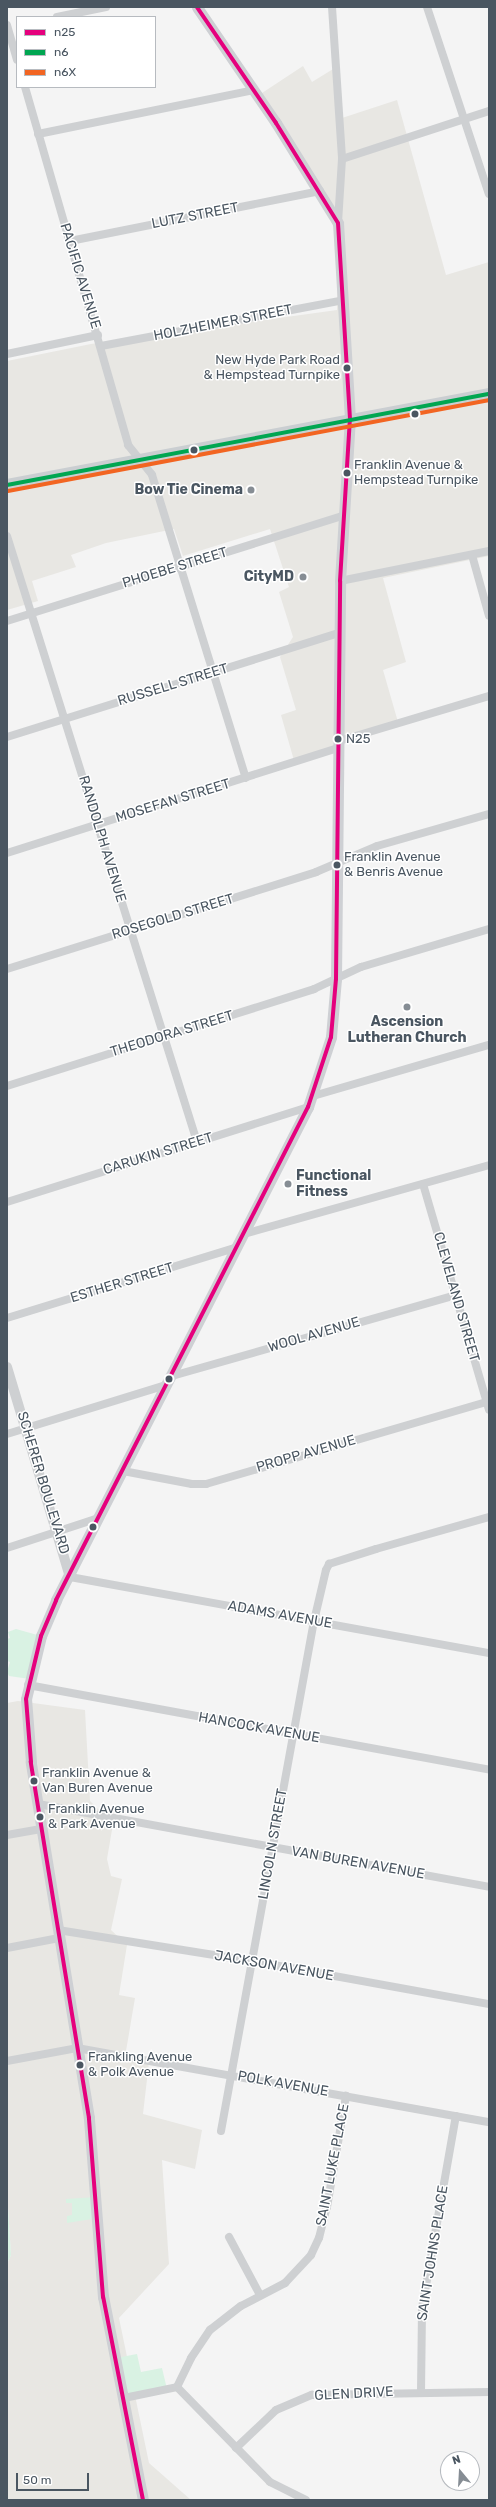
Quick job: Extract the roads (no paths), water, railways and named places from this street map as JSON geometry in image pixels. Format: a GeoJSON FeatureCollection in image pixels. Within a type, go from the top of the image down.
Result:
{"type":"FeatureCollection","features":[{"type":"Feature","properties":{"kind":"main road"},"geometry":{"type":"LineString","coordinates":[[143,2500],[104,2297],[93,2150],[38,1804],[27,1723],[26,1699],[28,1685],[41,1636],[56,1600],[70,1577],[308,1107],[313,1096],[331,1037],[336,979],[340,581],[350,419],[344,300],[338,222],[320,191],[254,90],[196,7]]}},
{"type":"Feature","properties":{"kind":"main road"},"geometry":{"type":"LineString","coordinates":[[7,485],[350,419],[489,394]]}},
{"type":"Feature","properties":{"kind":"street"},"geometry":{"type":"LineString","coordinates":[[62,16],[106,7]]}},
{"type":"Feature","properties":{"kind":"street"},"geometry":{"type":"LineString","coordinates":[[332,7],[342,159],[338,222]]}},
{"type":"Feature","properties":{"kind":"street"},"geometry":{"type":"LineString","coordinates":[[427,7],[489,194]]}},
{"type":"Feature","properties":{"kind":"street"},"geometry":{"type":"LineString","coordinates":[[7,26],[16,57]]}},
{"type":"Feature","properties":{"kind":"street","name":"PACIFIC AVENUE"},"geometry":{"type":"LineString","coordinates":[[25,88],[98,335],[128,445],[143,460],[152,475],[246,778]]}},
{"type":"Feature","properties":{"kind":"street"},"geometry":{"type":"LineString","coordinates":[[38,134],[254,90]]}},
{"type":"Feature","properties":{"kind":"street"},"geometry":{"type":"LineString","coordinates":[[342,159],[489,111]]}},
{"type":"Feature","properties":{"kind":"street","name":"LUTZ STREET"},"geometry":{"type":"LineString","coordinates":[[70,241],[320,191]]}},
{"type":"Feature","properties":{"kind":"street","name":"HOLZHEIMER STREET"},"geometry":{"type":"LineString","coordinates":[[101,346],[344,300]]}},
{"type":"Feature","properties":{"kind":"street"},"geometry":{"type":"LineString","coordinates":[[7,354],[98,335]]}},
{"type":"Feature","properties":{"kind":"street","name":"PHOEBE STREET"},"geometry":{"type":"LineString","coordinates":[[7,620],[343,516]]}},
{"type":"Feature","properties":{"kind":"street","name":"RANDOLPH AVENUE"},"geometry":{"type":"LineString","coordinates":[[7,536],[197,1142]]}},
{"type":"Feature","properties":{"kind":"street"},"geometry":{"type":"LineString","coordinates":[[340,581],[489,551]]}},
{"type":"Feature","properties":{"kind":"street"},"geometry":{"type":"LineString","coordinates":[[472,555],[489,616]]}},
{"type":"Feature","properties":{"kind":"street","name":"RUSSELL STREET"},"geometry":{"type":"LineString","coordinates":[[7,737],[339,633]]}},
{"type":"Feature","properties":{"kind":"street","name":"MOSEFAN STREET"},"geometry":{"type":"LineString","coordinates":[[7,853],[246,778],[338,745],[489,696]]}},
{"type":"Feature","properties":{"kind":"street","name":"ROSEGOLD STREET"},"geometry":{"type":"LineString","coordinates":[[7,969],[316,872],[377,846],[489,814]]}},
{"type":"Feature","properties":{"kind":"street","name":"THEODORA STREET"},"geometry":{"type":"LineString","coordinates":[[7,1086],[314,989],[361,967],[489,929]]}},
{"type":"Feature","properties":{"kind":"street"},"geometry":{"type":"LineString","coordinates":[[313,1096],[489,1045]]}},
{"type":"Feature","properties":{"kind":"street","name":"CARUKIN STREET"},"geometry":{"type":"LineString","coordinates":[[7,1202],[308,1107]]}},
{"type":"Feature","properties":{"kind":"street"},"geometry":{"type":"LineString","coordinates":[[244,1234],[489,1165]]}},
{"type":"Feature","properties":{"kind":"street","name":"CLEVELAND STREET"},"geometry":{"type":"LineString","coordinates":[[423,1184],[488,1406]]}},
{"type":"Feature","properties":{"kind":"street","name":"ESTHER STREET"},"geometry":{"type":"LineString","coordinates":[[7,1318],[238,1247]]}},
{"type":"Feature","properties":{"kind":"street","name":"WOOL AVENUE"},"geometry":{"type":"LineString","coordinates":[[7,1434],[169,1380],[456,1295]]}},
{"type":"Feature","properties":{"kind":"street","name":"SCHERER BOULEVARD"},"geometry":{"type":"LineString","coordinates":[[7,1367],[58,1532],[70,1577]]}},
{"type":"Feature","properties":{"kind":"street","name":"PROPP AVENUE"},"geometry":{"type":"LineString","coordinates":[[123,1471],[192,1484],[206,1484],[488,1406]]}},
{"type":"Feature","properties":{"kind":"street","name":"LINCOLN STREET"},"geometry":{"type":"LineString","coordinates":[[221,2131],[314,1622],[326,1570],[329,1564],[489,1517]]}},
{"type":"Feature","properties":{"kind":"street"},"geometry":{"type":"LineString","coordinates":[[7,1548],[99,1518]]}},
{"type":"Feature","properties":{"kind":"street","name":"ADAMS AVENUE"},"geometry":{"type":"LineString","coordinates":[[70,1577],[489,1653]]}},
{"type":"Feature","properties":{"kind":"street","name":"HANCOCK AVENUE"},"geometry":{"type":"LineString","coordinates":[[28,1685],[489,1770]]}},
{"type":"Feature","properties":{"kind":"street","name":"VAN BUREN AVENUE"},"geometry":{"type":"LineString","coordinates":[[38,1804],[489,1887]]}},
{"type":"Feature","properties":{"kind":"street"},"geometry":{"type":"LineString","coordinates":[[7,1835],[42,1829]]}},
{"type":"Feature","properties":{"kind":"street","name":"JACKSON AVENUE"},"geometry":{"type":"LineString","coordinates":[[7,1948],[59,1934],[252,1961],[489,2004]]}},
{"type":"Feature","properties":{"kind":"street"},"geometry":{"type":"LineString","coordinates":[[7,2061],[78,2048]]}},
{"type":"Feature","properties":{"kind":"street","name":"POLK AVENUE"},"geometry":{"type":"LineString","coordinates":[[78,2048],[231,2074],[489,2122]]}},
{"type":"Feature","properties":{"kind":"street","name":"SAINT LUKE PLACE"},"geometry":{"type":"LineString","coordinates":[[177,2387],[190,2358],[210,2330],[224,2318],[260,2295],[284,2283],[303,2266],[319,2238],[327,2207],[346,2096]]}},
{"type":"Feature","properties":{"kind":"street","name":"SAINT JOHNS PLACE"},"geometry":{"type":"LineString","coordinates":[[421,2392],[422,2308],[456,2116]]}},
{"type":"Feature","properties":{"kind":"street"},"geometry":{"type":"LineString","coordinates":[[229,2237],[260,2295]]}},
{"type":"Feature","properties":{"kind":"street"},"geometry":{"type":"LineString","coordinates":[[124,2398],[177,2387],[270,2482],[306,2500]]}},
{"type":"Feature","properties":{"kind":"street","name":"GLEN DRIVE"},"geometry":{"type":"LineString","coordinates":[[236,2448],[276,2410],[312,2395],[489,2392]]}},
{"type":"Feature","properties":{"kind":"place","name":"New Hyde Park Road & Hempstead Turnpike"},"geometry":{"type":"Point","coordinates":[347,368]}},
{"type":"Feature","properties":{"kind":"place","name":"Franklin Avenue & Hempstead Turnpike"},"geometry":{"type":"Point","coordinates":[347,473]}},
{"type":"Feature","properties":{"kind":"place","name":"Bow Tie Cinema"},"geometry":{"type":"Point","coordinates":[251,490]}},
{"type":"Feature","properties":{"kind":"place","name":"CityMD"},"geometry":{"type":"Point","coordinates":[303,577]}},
{"type":"Feature","properties":{"kind":"place","name":"N25"},"geometry":{"type":"Point","coordinates":[338,739]}},
{"type":"Feature","properties":{"kind":"place","name":"Franklin Avenue & Benris Avenue"},"geometry":{"type":"Point","coordinates":[337,865]}},
{"type":"Feature","properties":{"kind":"place","name":"Ascension Lutheran Church"},"geometry":{"type":"Point","coordinates":[407,1007]}},
{"type":"Feature","properties":{"kind":"place","name":"Functional Fitness"},"geometry":{"type":"Point","coordinates":[288,1184]}},
{"type":"Feature","properties":{"kind":"place","name":"Franklin Avenue & Van Buren Avenue"},"geometry":{"type":"Point","coordinates":[34,1781]}},
{"type":"Feature","properties":{"kind":"place","name":"Franklin Avenue & Park Avenue"},"geometry":{"type":"Point","coordinates":[40,1817]}},
{"type":"Feature","properties":{"kind":"place","name":"Frankling Avenue & Polk Avenue"},"geometry":{"type":"Point","coordinates":[80,2065]}}]}
